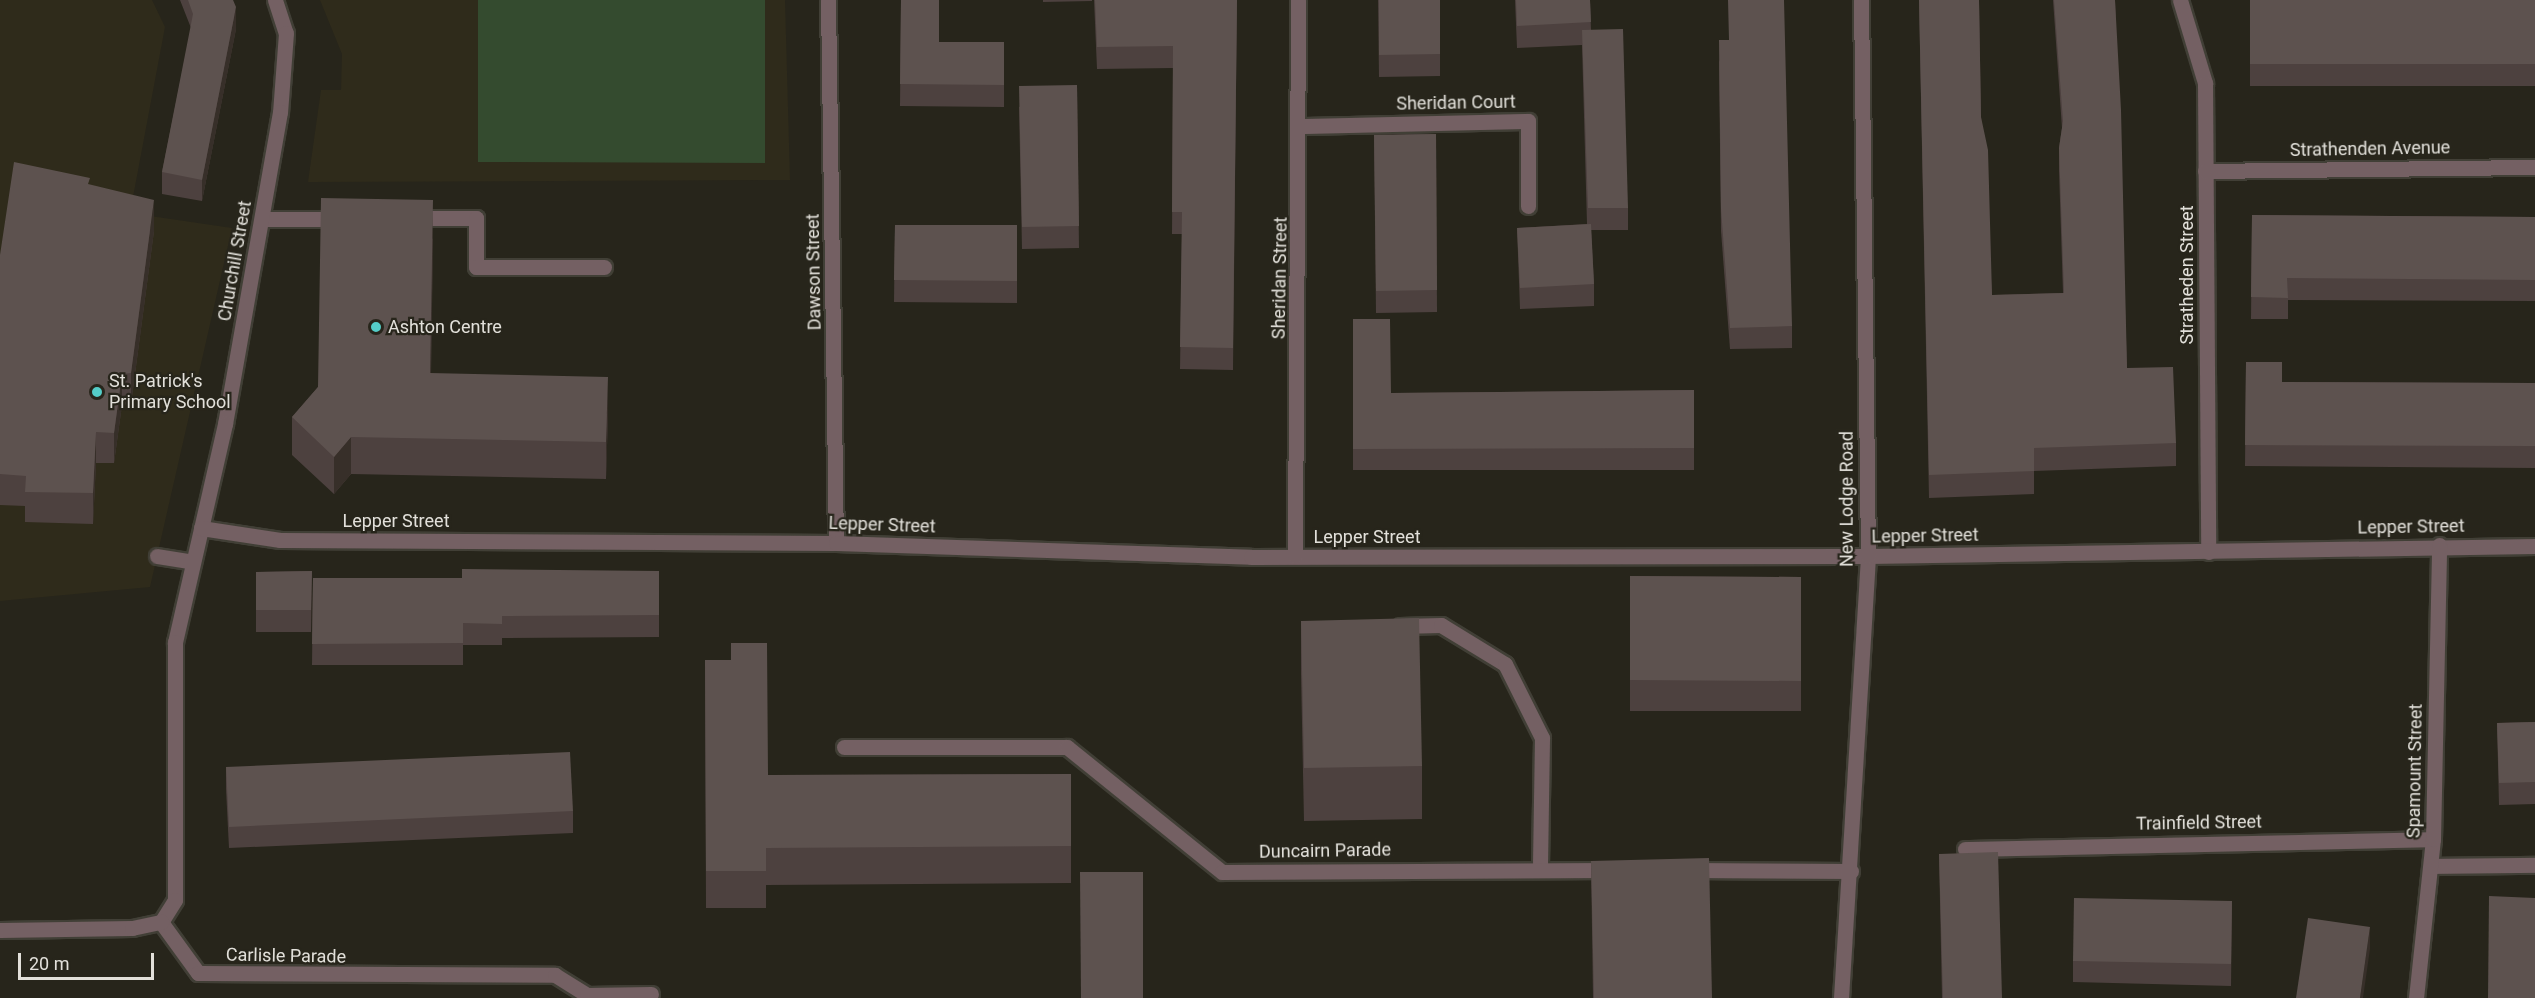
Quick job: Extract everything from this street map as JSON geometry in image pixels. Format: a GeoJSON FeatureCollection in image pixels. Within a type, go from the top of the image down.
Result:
{"type":"FeatureCollection","features":[{"type":"Feature","properties":{"kind":"street","name":"Churchill Street"},"geometry":{"type":"LineString","coordinates":[[201,528],[263,219],[287,62],[286,33],[275,0]]}},
{"type":"Feature","properties":{"kind":"street","name":"Dawson Street"},"geometry":{"type":"LineString","coordinates":[[828,0],[836,543]]}},
{"type":"Feature","properties":{"kind":"street","name":"Sheridan Street"},"geometry":{"type":"LineString","coordinates":[[1295,556],[1301,126],[1298,0]]}},
{"type":"Feature","properties":{"kind":"street","name":"New Lodge Road"},"geometry":{"type":"LineString","coordinates":[[1841,998],[1851,871],[1868,556],[1861,0]]}},
{"type":"Feature","properties":{"kind":"street","name":"Stratheden Street"},"geometry":{"type":"LineString","coordinates":[[2180,0],[2205,83],[2208,552]]}},
{"type":"Feature","properties":{"kind":"street","name":"Sheridan Court"},"geometry":{"type":"LineString","coordinates":[[1301,126],[1528,121],[1528,206]]}},
{"type":"Feature","properties":{"kind":"street","name":"Strathenden Avenue"},"geometry":{"type":"LineString","coordinates":[[2205,171],[2535,167]]}},
{"type":"Feature","properties":{"kind":"street"},"geometry":{"type":"LineString","coordinates":[[395,219],[476,218],[476,267],[604,267]]}},
{"type":"Feature","properties":{"kind":"street"},"geometry":{"type":"LineString","coordinates":[[263,219],[361,219]]}},
{"type":"Feature","properties":{"kind":"street"},"geometry":{"type":"LineString","coordinates":[[0,930],[132,928],[161,922],[175,900],[175,642],[201,528]]}},
{"type":"Feature","properties":{"kind":"street","name":"Lepper Street"},"geometry":{"type":"LineString","coordinates":[[201,528],[280,540],[836,543],[1295,556],[1868,556],[2208,552],[2439,545],[2535,546]]}},
{"type":"Feature","properties":{"kind":"street","name":"Spamount Street"},"geometry":{"type":"LineString","coordinates":[[2416,998],[2432,866],[2439,545]]}},
{"type":"Feature","properties":{"kind":"street"},"geometry":{"type":"LineString","coordinates":[[157,556],[193,562]]}},
{"type":"Feature","properties":{"kind":"street"},"geometry":{"type":"LineString","coordinates":[[1383,627],[1441,625],[1505,664],[1542,738],[1540,869]]}},
{"type":"Feature","properties":{"kind":"street","name":"Duncairn Parade"},"geometry":{"type":"LineString","coordinates":[[844,747],[1067,747],[1222,872],[1624,870]]}},
{"type":"Feature","properties":{"kind":"street","name":"Trainfield Street"},"geometry":{"type":"LineString","coordinates":[[1965,849],[2433,839]]}},
{"type":"Feature","properties":{"kind":"street"},"geometry":{"type":"LineString","coordinates":[[2432,866],[2535,865]]}},
{"type":"Feature","properties":{"kind":"street"},"geometry":{"type":"LineString","coordinates":[[1672,870],[1851,871]]}},
{"type":"Feature","properties":{"kind":"street","name":"Carlisle Parade"},"geometry":{"type":"LineString","coordinates":[[161,922],[198,973],[555,975],[587,995],[651,994]]}},
{"type":"Feature","properties":{"kind":"shaded area","name":"St. Patrick's Primary School"},"geometry":{"type":"Polygon","coordinates":[[[0,0],[152,0],[165,27],[130,213],[232,228],[150,587],[0,601],[0,0]]]}},
{"type":"Feature","properties":{"kind":"shaded area"},"geometry":{"type":"Polygon","coordinates":[[[320,0],[785,0],[790,180],[308,182],[321,90],[341,90],[342,54],[320,0]]]}},
{"type":"Feature","properties":{"kind":"green space"},"geometry":{"type":"Polygon","coordinates":[[[478,0],[765,0],[765,163],[478,162],[478,0]]]}},
{"type":"Feature","properties":{"kind":"building"},"geometry":{"type":"Polygon","coordinates":[[[188,0],[233,0],[236,7],[202,180],[162,172],[193,14],[188,0]]]}},
{"type":"Feature","properties":{"kind":"building"},"geometry":{"type":"Polygon","coordinates":[[[901,0],[939,0],[939,42],[1004,42],[1004,85],[900,84],[901,0]]]}},
{"type":"Feature","properties":{"kind":"building"},"geometry":{"type":"Polygon","coordinates":[[[1095,0],[1237,0],[1233,348],[1180,347],[1182,212],[1172,212],[1173,46],[1097,47],[1095,0]]]}},
{"type":"Feature","properties":{"kind":"building"},"geometry":{"type":"Polygon","coordinates":[[[1379,0],[1440,0],[1440,54],[1379,55],[1379,0]]]}},
{"type":"Feature","properties":{"kind":"building"},"geometry":{"type":"Polygon","coordinates":[[[1516,0],[1590,0],[1591,22],[1517,26],[1516,0]]]}},
{"type":"Feature","properties":{"kind":"building"},"geometry":{"type":"Polygon","coordinates":[[[1728,0],[1784,0],[1792,326],[1730,328],[1721,209],[1719,40],[1729,40],[1728,0]]]}},
{"type":"Feature","properties":{"kind":"building"},"geometry":{"type":"Polygon","coordinates":[[[1919,0],[1979,0],[1981,117],[1988,150],[1992,295],[2064,293],[2059,148],[2063,121],[2054,0],[2115,0],[2121,110],[2127,368],[2173,367],[2176,443],[2034,448],[2034,471],[1929,475],[1919,0]]]}},
{"type":"Feature","properties":{"kind":"building"},"geometry":{"type":"Polygon","coordinates":[[[2250,0],[2535,0],[2535,64],[2250,64],[2250,0]]]}},
{"type":"Feature","properties":{"kind":"building"},"geometry":{"type":"Polygon","coordinates":[[[1623,29],[1628,208],[1588,208],[1582,30],[1623,29]]]}},
{"type":"Feature","properties":{"kind":"building"},"geometry":{"type":"Polygon","coordinates":[[[1077,85],[1079,226],[1022,227],[1019,86],[1077,85]]]}},
{"type":"Feature","properties":{"kind":"building"},"geometry":{"type":"Polygon","coordinates":[[[1436,134],[1437,290],[1376,291],[1374,135],[1436,134]]]}},
{"type":"Feature","properties":{"kind":"building"},"geometry":{"type":"Polygon","coordinates":[[[14,162],[90,178],[88,184],[154,200],[131,373],[122,374],[114,433],[96,432],[93,493],[25,492],[26,476],[0,474],[0,255],[14,162]]]}},
{"type":"Feature","properties":{"kind":"building"},"geometry":{"type":"Polygon","coordinates":[[[321,198],[433,200],[430,373],[608,377],[606,442],[351,437],[334,457],[292,417],[318,387],[321,198]]]}},
{"type":"Feature","properties":{"kind":"building"},"geometry":{"type":"Polygon","coordinates":[[[2252,215],[2535,217],[2535,280],[2287,278],[2288,298],[2251,297],[2252,215]]]}},
{"type":"Feature","properties":{"kind":"building"},"geometry":{"type":"Polygon","coordinates":[[[1591,224],[1594,284],[1520,288],[1517,228],[1591,224]]]}},
{"type":"Feature","properties":{"kind":"building"},"geometry":{"type":"Polygon","coordinates":[[[895,225],[1017,225],[1017,281],[894,280],[895,225]]]}},
{"type":"Feature","properties":{"kind":"building"},"geometry":{"type":"Polygon","coordinates":[[[1353,319],[1390,319],[1391,393],[1694,390],[1694,448],[1353,449],[1353,319]]]}},
{"type":"Feature","properties":{"kind":"building"},"geometry":{"type":"Polygon","coordinates":[[[2246,362],[2282,362],[2282,382],[2535,383],[2535,446],[2245,445],[2246,362]]]}},
{"type":"Feature","properties":{"kind":"building"},"geometry":{"type":"Polygon","coordinates":[[[462,569],[659,571],[659,615],[502,616],[502,624],[463,623],[463,643],[312,644],[313,578],[462,578],[462,569]]]}},
{"type":"Feature","properties":{"kind":"building"},"geometry":{"type":"Polygon","coordinates":[[[312,571],[311,610],[256,610],[256,572],[312,571]]]}},
{"type":"Feature","properties":{"kind":"building"},"geometry":{"type":"Polygon","coordinates":[[[1630,576],[1801,577],[1801,681],[1630,680],[1630,576]]]}},
{"type":"Feature","properties":{"kind":"building"},"geometry":{"type":"Polygon","coordinates":[[[1419,618],[1422,766],[1304,768],[1301,621],[1419,618]]]}},
{"type":"Feature","properties":{"kind":"building"},"geometry":{"type":"Polygon","coordinates":[[[731,643],[767,643],[768,775],[1071,774],[1071,846],[766,848],[766,871],[706,871],[705,660],[731,660],[731,643]]]}},
{"type":"Feature","properties":{"kind":"building"},"geometry":{"type":"Polygon","coordinates":[[[2535,722],[2535,782],[2499,783],[2497,723],[2535,722]]]}},
{"type":"Feature","properties":{"kind":"building"},"geometry":{"type":"Polygon","coordinates":[[[570,752],[573,811],[229,827],[226,767],[570,752]]]}},
{"type":"Feature","properties":{"kind":"building"},"geometry":{"type":"Polygon","coordinates":[[[1998,852],[2002,998],[1943,998],[1939,854],[1998,852]]]}},
{"type":"Feature","properties":{"kind":"building"},"geometry":{"type":"Polygon","coordinates":[[[1709,858],[1712,998],[1594,998],[1591,861],[1709,858]]]}},
{"type":"Feature","properties":{"kind":"building"},"geometry":{"type":"Polygon","coordinates":[[[1080,872],[1143,872],[1143,998],[1081,998],[1080,872]]]}},
{"type":"Feature","properties":{"kind":"building"},"geometry":{"type":"Polygon","coordinates":[[[2489,896],[2535,898],[2535,998],[2488,998],[2489,896]]]}},
{"type":"Feature","properties":{"kind":"building"},"geometry":{"type":"Polygon","coordinates":[[[2074,898],[2232,901],[2231,964],[2073,961],[2074,898]]]}},
{"type":"Feature","properties":{"kind":"building"},"geometry":{"type":"Polygon","coordinates":[[[2308,918],[2370,927],[2360,998],[2296,998],[2308,918]]]}},
{"type":"Feature","properties":{"kind":"place","name":"Ashton Centre"},"geometry":{"type":"Point","coordinates":[376,327]}},
{"type":"Feature","properties":{"kind":"place","name":"St. Patrick's Primary School"},"geometry":{"type":"Point","coordinates":[97,392]}}]}
